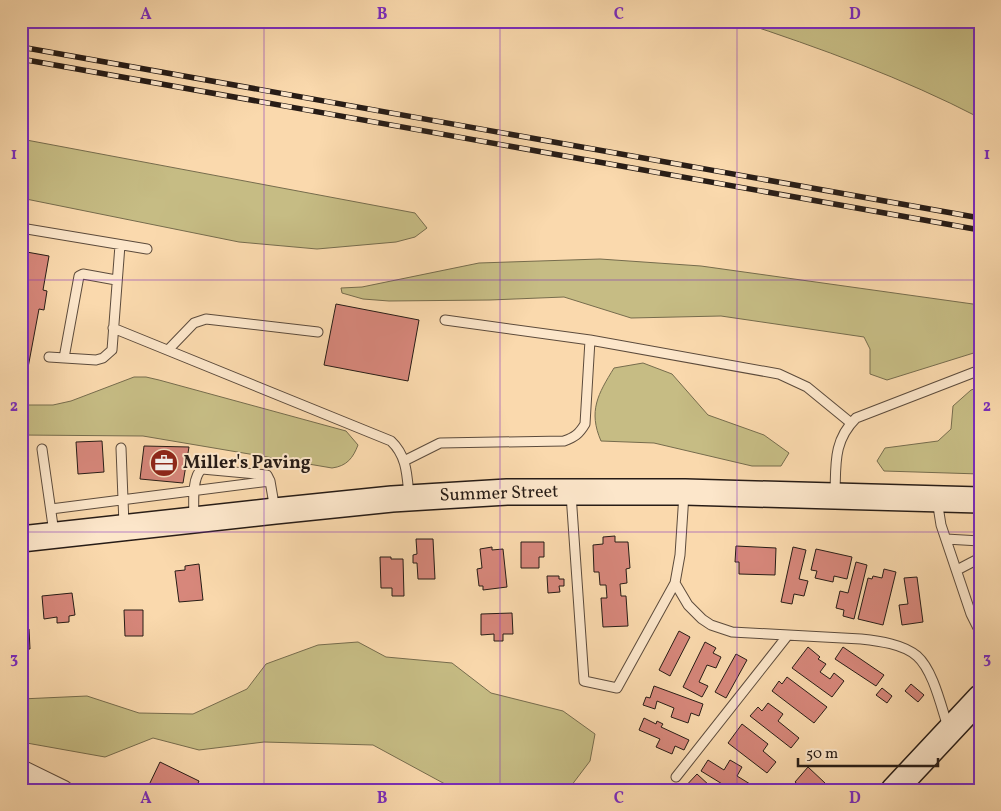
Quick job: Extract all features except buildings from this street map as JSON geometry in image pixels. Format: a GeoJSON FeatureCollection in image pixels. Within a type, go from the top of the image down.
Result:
{"type":"FeatureCollection","features":[{"type":"Feature","properties":{"kind":"main road","name":"Summer Street"},"geometry":{"type":"LineString","coordinates":[[21,539],[409,498],[507,492],[684,492],[980,500]]}},
{"type":"Feature","properties":{"kind":"main road"},"geometry":{"type":"LineString","coordinates":[[894,790],[980,698]]}},
{"type":"Feature","properties":{"kind":"street"},"geometry":{"type":"LineString","coordinates":[[21,769],[64,790]]}},
{"type":"Feature","properties":{"kind":"lane"},"geometry":{"type":"LineString","coordinates":[[21,228],[147,248]]}},
{"type":"Feature","properties":{"kind":"lane"},"geometry":{"type":"LineString","coordinates":[[49,357],[96,360],[103,358],[112,350],[120,244]]}},
{"type":"Feature","properties":{"kind":"lane"},"geometry":{"type":"LineString","coordinates":[[64,358],[78,276],[83,274],[116,280]]}},
{"type":"Feature","properties":{"kind":"lane"},"geometry":{"type":"LineString","coordinates":[[168,350],[194,323],[206,320],[318,332]]}},
{"type":"Feature","properties":{"kind":"lane"},"geometry":{"type":"LineString","coordinates":[[445,320],[590,340],[779,374],[807,387],[851,423]]}},
{"type":"Feature","properties":{"kind":"lane"},"geometry":{"type":"LineString","coordinates":[[113,328],[391,441],[401,452],[404,461],[409,498]]}},
{"type":"Feature","properties":{"kind":"lane"},"geometry":{"type":"LineString","coordinates":[[404,461],[440,443],[564,441],[579,434],[585,424],[590,340]]}},
{"type":"Feature","properties":{"kind":"lane"},"geometry":{"type":"LineString","coordinates":[[835,496],[838,451],[842,435],[856,418],[980,370]]}},
{"type":"Feature","properties":{"kind":"lane"},"geometry":{"type":"LineString","coordinates":[[121,448],[124,527]]}},
{"type":"Feature","properties":{"kind":"lane"},"geometry":{"type":"LineString","coordinates":[[42,449],[54,536]]}},
{"type":"Feature","properties":{"kind":"lane"},"geometry":{"type":"LineString","coordinates":[[194,520],[194,491],[197,474],[202,469],[267,475],[270,481],[275,511]]}},
{"type":"Feature","properties":{"kind":"lane"},"geometry":{"type":"LineString","coordinates":[[50,509],[270,481]]}},
{"type":"Feature","properties":{"kind":"lane"},"geometry":{"type":"LineString","coordinates":[[571,491],[584,681],[617,688],[675,583],[680,555],[684,492]]}},
{"type":"Feature","properties":{"kind":"lane"},"geometry":{"type":"LineString","coordinates":[[938,499],[938,514],[971,614],[980,632]]}},
{"type":"Feature","properties":{"kind":"lane"},"geometry":{"type":"LineString","coordinates":[[946,539],[980,541]]}},
{"type":"Feature","properties":{"kind":"lane"},"geometry":{"type":"LineString","coordinates":[[956,570],[980,558]]}},
{"type":"Feature","properties":{"kind":"lane"},"geometry":{"type":"LineString","coordinates":[[675,583],[682,597],[694,613],[711,625],[732,632],[861,639],[882,642],[909,651],[921,660],[928,672],[950,730]]}},
{"type":"Feature","properties":{"kind":"lane"},"geometry":{"type":"LineString","coordinates":[[676,777],[788,636]]}},
{"type":"Feature","properties":{"kind":"shaded area"},"geometry":{"type":"Polygon","coordinates":[[[738,21],[980,21],[980,118],[891,77],[800,42],[738,21]]]}},
{"type":"Feature","properties":{"kind":"shaded area"},"geometry":{"type":"Polygon","coordinates":[[[21,139],[415,213],[427,228],[415,237],[396,242],[317,249],[239,242],[21,198],[21,139]]]}},
{"type":"Feature","properties":{"kind":"shaded area"},"geometry":{"type":"Polygon","coordinates":[[[600,259],[701,266],[980,305],[980,351],[887,380],[870,374],[870,349],[864,337],[721,316],[631,318],[564,297],[389,301],[363,299],[342,293],[341,288],[362,287],[479,263],[600,259]]]}},
{"type":"Feature","properties":{"kind":"shaded area"},"geometry":{"type":"Polygon","coordinates":[[[643,363],[672,374],[708,415],[764,435],[789,453],[781,466],[752,466],[654,443],[601,441],[595,421],[595,412],[603,386],[614,368],[643,363]]]}},
{"type":"Feature","properties":{"kind":"shaded area"},"geometry":{"type":"Polygon","coordinates":[[[134,377],[159,380],[346,431],[358,445],[349,461],[332,468],[143,436],[21,435],[21,405],[53,405],[71,401],[134,377]]]}},
{"type":"Feature","properties":{"kind":"shaded area"},"geometry":{"type":"Polygon","coordinates":[[[980,387],[980,474],[884,471],[877,461],[885,448],[938,441],[951,429],[953,406],[971,390],[980,387]]]}},
{"type":"Feature","properties":{"kind":"shaded area"},"geometry":{"type":"Polygon","coordinates":[[[358,642],[386,657],[452,663],[491,693],[563,711],[595,734],[590,761],[568,790],[456,790],[373,745],[264,742],[199,750],[153,738],[105,757],[21,742],[21,699],[87,696],[139,713],[193,714],[247,689],[266,664],[318,645],[358,642]]]}},
{"type":"Feature","properties":{"kind":"railway"},"geometry":{"type":"LineString","coordinates":[[21,47],[980,218]]}},
{"type":"Feature","properties":{"kind":"railway"},"geometry":{"type":"LineString","coordinates":[[21,59],[980,230]]}},
{"type":"Feature","properties":{"kind":"place","name":"Miller's Paving"},"geometry":{"type":"Point","coordinates":[164,463]}}]}
